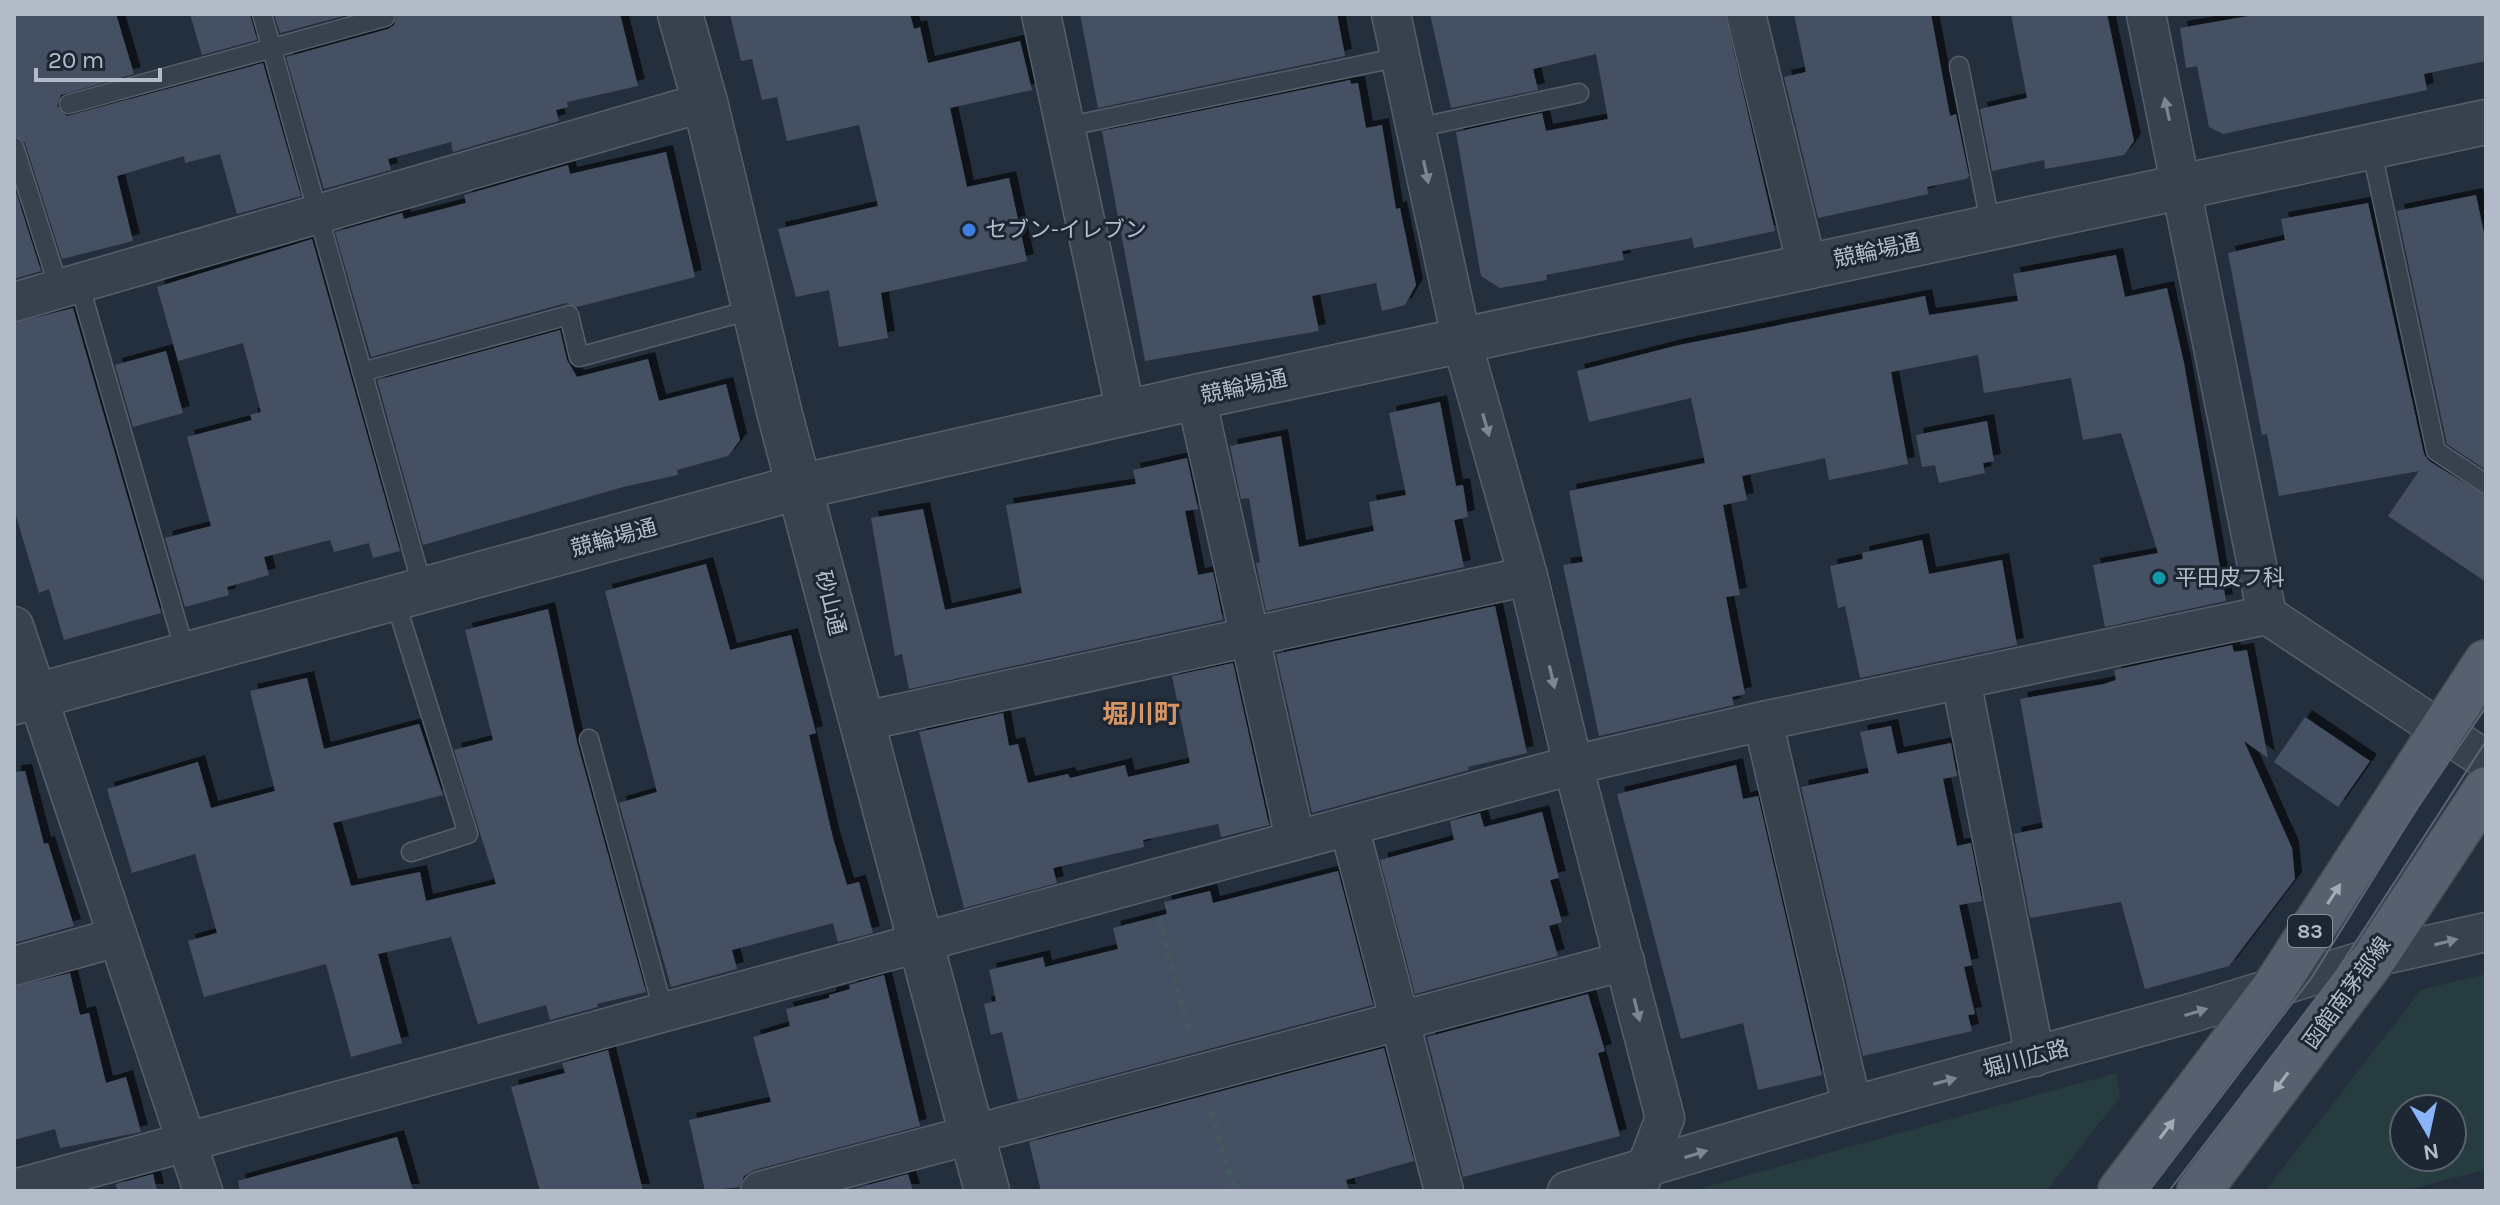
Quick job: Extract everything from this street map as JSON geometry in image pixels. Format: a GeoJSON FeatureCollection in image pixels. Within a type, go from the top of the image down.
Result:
{"type":"FeatureCollection","features":[{"type":"Feature","properties":{"kind":"main road","name":"83"},"geometry":{"type":"LineString","coordinates":[[2120,1191],[2274,988],[2486,662]]}},
{"type":"Feature","properties":{"kind":"main road","name":"函館南茅部線"},"geometry":{"type":"LineString","coordinates":[[2199,1191],[2375,957],[2486,789]]}},
{"type":"Feature","properties":{"kind":"street","name":"砂山通"},"geometry":{"type":"LineString","coordinates":[[680,14],[705,102],[754,309],[860,722],[987,1191]]}},
{"type":"Feature","properties":{"kind":"street"},"geometry":{"type":"LineString","coordinates":[[1041,14],[1126,413]]}},
{"type":"Feature","properties":{"kind":"street"},"geometry":{"type":"LineString","coordinates":[[1391,14],[1462,342],[1528,576],[1573,765],[1665,1118],[1642,1180]]}},
{"type":"Feature","properties":{"kind":"street"},"geometry":{"type":"LineString","coordinates":[[1746,14],[1807,266]]}},
{"type":"Feature","properties":{"kind":"street"},"geometry":{"type":"LineString","coordinates":[[2146,14],[2183,185],[2267,615]]}},
{"type":"Feature","properties":{"kind":"street"},"geometry":{"type":"LineString","coordinates":[[14,302],[705,102]]}},
{"type":"Feature","properties":{"kind":"street","name":"競輪場通"},"geometry":{"type":"LineString","coordinates":[[25,699],[799,487],[1196,397],[2486,122]]}},
{"type":"Feature","properties":{"kind":"street"},"geometry":{"type":"LineString","coordinates":[[1196,397],[1295,839]]}},
{"type":"Feature","properties":{"kind":"street"},"geometry":{"type":"LineString","coordinates":[[860,722],[1528,576]]}},
{"type":"Feature","properties":{"kind":"street"},"geometry":{"type":"LineString","coordinates":[[14,1189],[1573,765],[1763,721],[2267,615],[2486,760]]}},
{"type":"Feature","properties":{"kind":"street"},"geometry":{"type":"LineString","coordinates":[[14,626],[25,699],[118,937],[203,1191]]}},
{"type":"Feature","properties":{"kind":"street"},"geometry":{"type":"LineString","coordinates":[[1961,680],[2035,1057]]}},
{"type":"Feature","properties":{"kind":"street"},"geometry":{"type":"LineString","coordinates":[[1763,721],[1852,1106]]}},
{"type":"Feature","properties":{"kind":"street"},"geometry":{"type":"LineString","coordinates":[[1349,826],[1444,1191]]}},
{"type":"Feature","properties":{"kind":"street","name":"堀川広路"},"geometry":{"type":"LineString","coordinates":[[1567,1191],[1642,1180],[1852,1106],[2035,1057],[2375,957],[2486,932]]}},
{"type":"Feature","properties":{"kind":"street"},"geometry":{"type":"LineString","coordinates":[[14,966],[118,937]]}},
{"type":"Feature","properties":{"kind":"street"},"geometry":{"type":"LineString","coordinates":[[760,1191],[1625,961]]}},
{"type":"Feature","properties":{"kind":"lane"},"geometry":{"type":"LineString","coordinates":[[262,14],[362,372],[408,593],[468,834],[411,852]]}},
{"type":"Feature","properties":{"kind":"lane"},"geometry":{"type":"LineString","coordinates":[[69,104],[385,17]]}},
{"type":"Feature","properties":{"kind":"lane"},"geometry":{"type":"LineString","coordinates":[[1065,127],[1400,57]]}},
{"type":"Feature","properties":{"kind":"lane"},"geometry":{"type":"LineString","coordinates":[[1959,66],[1991,227]]}},
{"type":"Feature","properties":{"kind":"lane"},"geometry":{"type":"LineString","coordinates":[[1416,128],[1579,93]]}},
{"type":"Feature","properties":{"kind":"lane"},"geometry":{"type":"LineString","coordinates":[[14,147],[69,285],[186,655]]}},
{"type":"Feature","properties":{"kind":"lane"},"geometry":{"type":"LineString","coordinates":[[2371,147],[2436,451],[2486,484]]}},
{"type":"Feature","properties":{"kind":"lane"},"geometry":{"type":"LineString","coordinates":[[362,372],[569,315],[579,357],[754,309]]}},
{"type":"Feature","properties":{"kind":"lane"},"geometry":{"type":"LineString","coordinates":[[589,739],[664,1013]]}},
{"type":"Feature","properties":{"kind":"green space"},"geometry":{"type":"Polygon","coordinates":[[[2486,974],[2486,1170],[2402,1191],[2265,1191],[2421,990],[2486,974]]]}},
{"type":"Feature","properties":{"kind":"green space"},"geometry":{"type":"Polygon","coordinates":[[[2116,1073],[2120,1097],[2046,1191],[1691,1191],[2116,1073]]]}},
{"type":"Feature","properties":{"kind":"building"},"geometry":{"type":"Polygon","coordinates":[[[14,14],[116,14],[134,74],[61,95],[57,106],[67,116],[263,63],[301,196],[237,214],[220,154],[185,163],[184,156],[117,176],[133,241],[62,259],[25,143],[14,135],[14,14]]]}},
{"type":"Feature","properties":{"kind":"building"},"geometry":{"type":"Polygon","coordinates":[[[190,14],[250,14],[257,40],[202,55],[190,14]]]}},
{"type":"Feature","properties":{"kind":"building"},"geometry":{"type":"Polygon","coordinates":[[[274,14],[351,14],[280,33],[274,14]]]}},
{"type":"Feature","properties":{"kind":"building"},"geometry":{"type":"Polygon","coordinates":[[[397,14],[620,14],[638,86],[567,102],[568,107],[556,110],[559,121],[453,152],[451,142],[388,159],[391,170],[324,189],[286,57],[388,29],[394,25],[397,14]]]}},
{"type":"Feature","properties":{"kind":"building"},"geometry":{"type":"Polygon","coordinates":[[[730,14],[910,14],[914,29],[920,27],[928,63],[1020,41],[1032,90],[950,108],[967,187],[1009,178],[1027,261],[881,293],[888,338],[839,347],[829,290],[796,297],[778,229],[878,206],[859,125],[787,141],[777,97],[762,100],[752,59],[741,61],[730,14]]]}},
{"type":"Feature","properties":{"kind":"building"},"geometry":{"type":"Polygon","coordinates":[[[1080,14],[1337,14],[1345,56],[1098,108],[1080,14]]]}},
{"type":"Feature","properties":{"kind":"building"},"geometry":{"type":"Polygon","coordinates":[[[1430,14],[1725,14],[1775,231],[1694,248],[1692,238],[1622,251],[1624,260],[1546,275],[1547,280],[1500,288],[1481,276],[1456,132],[1542,113],[1546,131],[1608,119],[1596,54],[1533,69],[1538,90],[1451,108],[1430,14]]]}},
{"type":"Feature","properties":{"kind":"building"},"geometry":{"type":"Polygon","coordinates":[[[1794,14],[1931,14],[1950,116],[1956,114],[1969,176],[1927,187],[1928,194],[1818,218],[1784,77],[1806,72],[1794,14]]]}},
{"type":"Feature","properties":{"kind":"building"},"geometry":{"type":"Polygon","coordinates":[[[2011,14],[2107,14],[2134,141],[2124,155],[2045,169],[2044,160],[1992,171],[1980,109],[2027,98],[2011,14]]]}},
{"type":"Feature","properties":{"kind":"building"},"geometry":{"type":"Polygon","coordinates":[[[2260,14],[2486,14],[2486,61],[2424,74],[2427,90],[2223,134],[2209,127],[2197,66],[2186,68],[2180,28],[2260,14]]]}},
{"type":"Feature","properties":{"kind":"building"},"geometry":{"type":"Polygon","coordinates":[[[1350,80],[1351,84],[1358,83],[1366,128],[1382,125],[1396,209],[1400,208],[1416,285],[1405,305],[1382,311],[1376,283],[1312,296],[1319,331],[1145,361],[1102,131],[1350,80]]]}},
{"type":"Feature","properties":{"kind":"building"},"geometry":{"type":"Polygon","coordinates":[[[666,152],[695,277],[577,307],[566,303],[371,357],[335,232],[402,213],[404,219],[466,203],[464,195],[568,165],[570,174],[666,152]]]}},
{"type":"Feature","properties":{"kind":"building"},"geometry":{"type":"Polygon","coordinates":[[[14,186],[41,271],[14,279],[14,186]]]}},
{"type":"Feature","properties":{"kind":"building"},"geometry":{"type":"Polygon","coordinates":[[[2476,195],[2486,243],[2486,470],[2447,444],[2397,211],[2476,195]]]}},
{"type":"Feature","properties":{"kind":"building"},"geometry":{"type":"Polygon","coordinates":[[[2368,203],[2424,454],[2429,461],[2486,496],[2486,582],[2388,516],[2419,471],[2279,496],[2267,434],[2262,435],[2228,253],[2285,240],[2281,219],[2368,203]]]}},
{"type":"Feature","properties":{"kind":"building"},"geometry":{"type":"Polygon","coordinates":[[[312,239],[400,551],[373,558],[369,543],[334,552],[330,540],[264,557],[269,575],[227,587],[229,595],[185,607],[165,538],[211,526],[187,437],[252,420],[250,415],[261,412],[243,343],[178,361],[157,287],[312,239]]]}},
{"type":"Feature","properties":{"kind":"building"},"geometry":{"type":"Polygon","coordinates":[[[2116,255],[2125,297],[2167,288],[2184,363],[2226,601],[2105,627],[2093,565],[2158,553],[2121,433],[2083,440],[2071,378],[1984,393],[1978,355],[1891,372],[1908,464],[1829,480],[1825,458],[1742,476],[1747,500],[1723,505],[1740,595],[1726,597],[1745,694],[1732,697],[1734,705],[1599,736],[1563,565],[1583,562],[1569,491],[1705,463],[1691,398],[1589,422],[1577,371],[1679,345],[1925,296],[1929,315],[2018,301],[2013,274],[2116,255]]]}},
{"type":"Feature","properties":{"kind":"building"},"geometry":{"type":"Polygon","coordinates":[[[73,308],[161,613],[64,640],[49,589],[39,593],[14,509],[14,323],[73,308]]]}},
{"type":"Feature","properties":{"kind":"building"},"geometry":{"type":"Polygon","coordinates":[[[560,330],[567,360],[577,377],[648,359],[659,401],[726,384],[740,440],[728,456],[677,470],[678,475],[623,487],[423,545],[377,380],[560,330]]]}},
{"type":"Feature","properties":{"kind":"building"},"geometry":{"type":"Polygon","coordinates":[[[166,351],[183,413],[133,427],[115,365],[166,351]]]}},
{"type":"Feature","properties":{"kind":"building"},"geometry":{"type":"Polygon","coordinates":[[[1440,402],[1456,486],[1463,485],[1468,517],[1454,520],[1464,567],[1266,611],[1256,563],[1260,562],[1249,498],[1241,499],[1230,446],[1281,436],[1299,547],[1374,531],[1369,502],[1406,495],[1389,413],[1440,402]]]}},
{"type":"Feature","properties":{"kind":"building"},"geometry":{"type":"Polygon","coordinates":[[[1987,421],[1994,461],[1983,463],[1985,473],[1939,483],[1935,465],[1922,467],[1916,435],[1987,421]]]}},
{"type":"Feature","properties":{"kind":"building"},"geometry":{"type":"Polygon","coordinates":[[[1187,458],[1198,509],[1185,511],[1198,575],[1213,572],[1223,620],[909,689],[902,654],[895,656],[871,518],[923,509],[945,610],[1022,593],[1006,505],[1136,484],[1133,470],[1187,458]]]}},
{"type":"Feature","properties":{"kind":"building"},"geometry":{"type":"Polygon","coordinates":[[[1922,540],[1929,574],[2002,560],[2017,645],[1860,678],[1845,606],[1838,608],[1830,566],[1863,559],[1862,553],[1922,540]]]}},
{"type":"Feature","properties":{"kind":"building"},"geometry":{"type":"Polygon","coordinates":[[[706,564],[730,650],[791,635],[816,733],[809,735],[833,838],[847,885],[859,882],[873,933],[838,942],[833,923],[732,950],[737,969],[671,987],[619,803],[657,792],[605,591],[706,564]]]}},
{"type":"Feature","properties":{"kind":"building"},"geometry":{"type":"Polygon","coordinates":[[[1495,606],[1527,753],[1312,813],[1276,654],[1495,606]]]}},
{"type":"Feature","properties":{"kind":"building"},"geometry":{"type":"Polygon","coordinates":[[[548,609],[577,742],[646,992],[550,1020],[546,1005],[478,1024],[451,937],[378,954],[402,1043],[351,1057],[326,964],[204,997],[188,941],[217,933],[195,854],[132,873],[107,789],[198,762],[211,808],[275,791],[250,691],[307,678],[324,749],[419,724],[443,795],[333,823],[351,886],[420,872],[426,901],[496,884],[454,750],[493,740],[465,630],[548,609]]]}},
{"type":"Feature","properties":{"kind":"building"},"geometry":{"type":"Polygon","coordinates":[[[2232,645],[2234,652],[2247,650],[2268,758],[2244,741],[2292,848],[2295,879],[2229,966],[2145,989],[2121,902],[2030,918],[2014,834],[2043,828],[2020,699],[2104,684],[2116,680],[2114,670],[2232,645]]]}},
{"type":"Feature","properties":{"kind":"building"},"geometry":{"type":"Polygon","coordinates":[[[1233,663],[1269,825],[1221,837],[1218,824],[1143,840],[1144,847],[1053,868],[1057,883],[964,908],[919,732],[1003,713],[1009,746],[1018,744],[1028,783],[1068,774],[1070,778],[1125,765],[1128,777],[1190,763],[1172,676],[1233,663]]]}},
{"type":"Feature","properties":{"kind":"building"},"geometry":{"type":"Polygon","coordinates":[[[2305,717],[2370,761],[2338,807],[2274,762],[2305,717]]]}},
{"type":"Feature","properties":{"kind":"building"},"geometry":{"type":"Polygon","coordinates":[[[1891,726],[1897,754],[1951,743],[1957,776],[1943,779],[1957,846],[1971,843],[1982,901],[1959,905],[1972,965],[1964,967],[1975,1014],[1968,1015],[1972,1031],[1863,1056],[1801,787],[1869,773],[1860,732],[1891,726]]]}},
{"type":"Feature","properties":{"kind":"building"},"geometry":{"type":"Polygon","coordinates":[[[1736,765],[1743,799],[1758,796],[1822,1075],[1758,1090],[1743,1023],[1681,1039],[1617,794],[1736,765]]]}},
{"type":"Feature","properties":{"kind":"building"},"geometry":{"type":"Polygon","coordinates":[[[25,771],[44,844],[48,843],[74,926],[14,943],[14,772],[25,771]]]}},
{"type":"Feature","properties":{"kind":"building"},"geometry":{"type":"Polygon","coordinates":[[[1542,812],[1559,878],[1550,880],[1562,922],[1549,926],[1558,956],[1415,994],[1380,860],[1454,840],[1450,821],[1480,813],[1484,827],[1542,812]]]}},
{"type":"Feature","properties":{"kind":"building"},"geometry":{"type":"Polygon","coordinates":[[[1338,871],[1373,1005],[1018,1100],[1002,1032],[991,1035],[984,1004],[996,1001],[989,970],[1043,957],[1045,967],[1118,949],[1113,928],[1167,914],[1164,902],[1210,891],[1213,903],[1338,871]]]}},
{"type":"Feature","properties":{"kind":"building"},"geometry":{"type":"Polygon","coordinates":[[[70,973],[80,1015],[89,1013],[106,1083],[126,1077],[141,1132],[60,1148],[55,1129],[14,1140],[14,987],[70,973]]]}},
{"type":"Feature","properties":{"kind":"building"},"geometry":{"type":"Polygon","coordinates":[[[884,975],[920,1126],[754,1170],[744,1176],[739,1187],[705,1191],[689,1120],[771,1102],[753,1037],[790,1026],[786,1009],[829,998],[829,995],[850,989],[849,985],[884,975]]]}},
{"type":"Feature","properties":{"kind":"building"},"geometry":{"type":"Polygon","coordinates":[[[1588,994],[1605,1051],[1598,1053],[1620,1136],[1463,1177],[1427,1037],[1588,994]]]}},
{"type":"Feature","properties":{"kind":"building"},"geometry":{"type":"Polygon","coordinates":[[[1384,1048],[1414,1161],[1346,1180],[1349,1191],[1041,1191],[1029,1142],[1384,1048]]]}},
{"type":"Feature","properties":{"kind":"building"},"geometry":{"type":"Polygon","coordinates":[[[608,1050],[643,1191],[540,1191],[511,1087],[565,1073],[562,1063],[608,1050]]]}},
{"type":"Feature","properties":{"kind":"building"},"geometry":{"type":"Polygon","coordinates":[[[397,1137],[413,1191],[240,1191],[238,1181],[397,1137]]]}},
{"type":"Feature","properties":{"kind":"building"},"geometry":{"type":"Polygon","coordinates":[[[153,1174],[157,1191],[117,1191],[116,1184],[153,1174]]]}},
{"type":"Feature","properties":{"kind":"building"},"geometry":{"type":"Polygon","coordinates":[[[908,1174],[913,1191],[846,1191],[908,1174]]]}},
{"type":"Feature","properties":{"kind":"tram line"},"geometry":{"type":"LineString","coordinates":[[2149,1191],[2312,977],[2417,808],[2486,707]]}},
{"type":"Feature","properties":{"kind":"tram line"},"geometry":{"type":"LineString","coordinates":[[2169,1191],[2337,971],[2486,741]]}},
{"type":"Feature","properties":{"kind":"place","name":"セブン-イレブン"},"geometry":{"type":"Point","coordinates":[969,230]}},
{"type":"Feature","properties":{"kind":"place","name":"平田皮フ科"},"geometry":{"type":"Point","coordinates":[2159,578]}},
{"type":"Feature","properties":{"kind":"district","name":"堀川町"},"geometry":{"type":"Point","coordinates":[1141,714]}}]}
